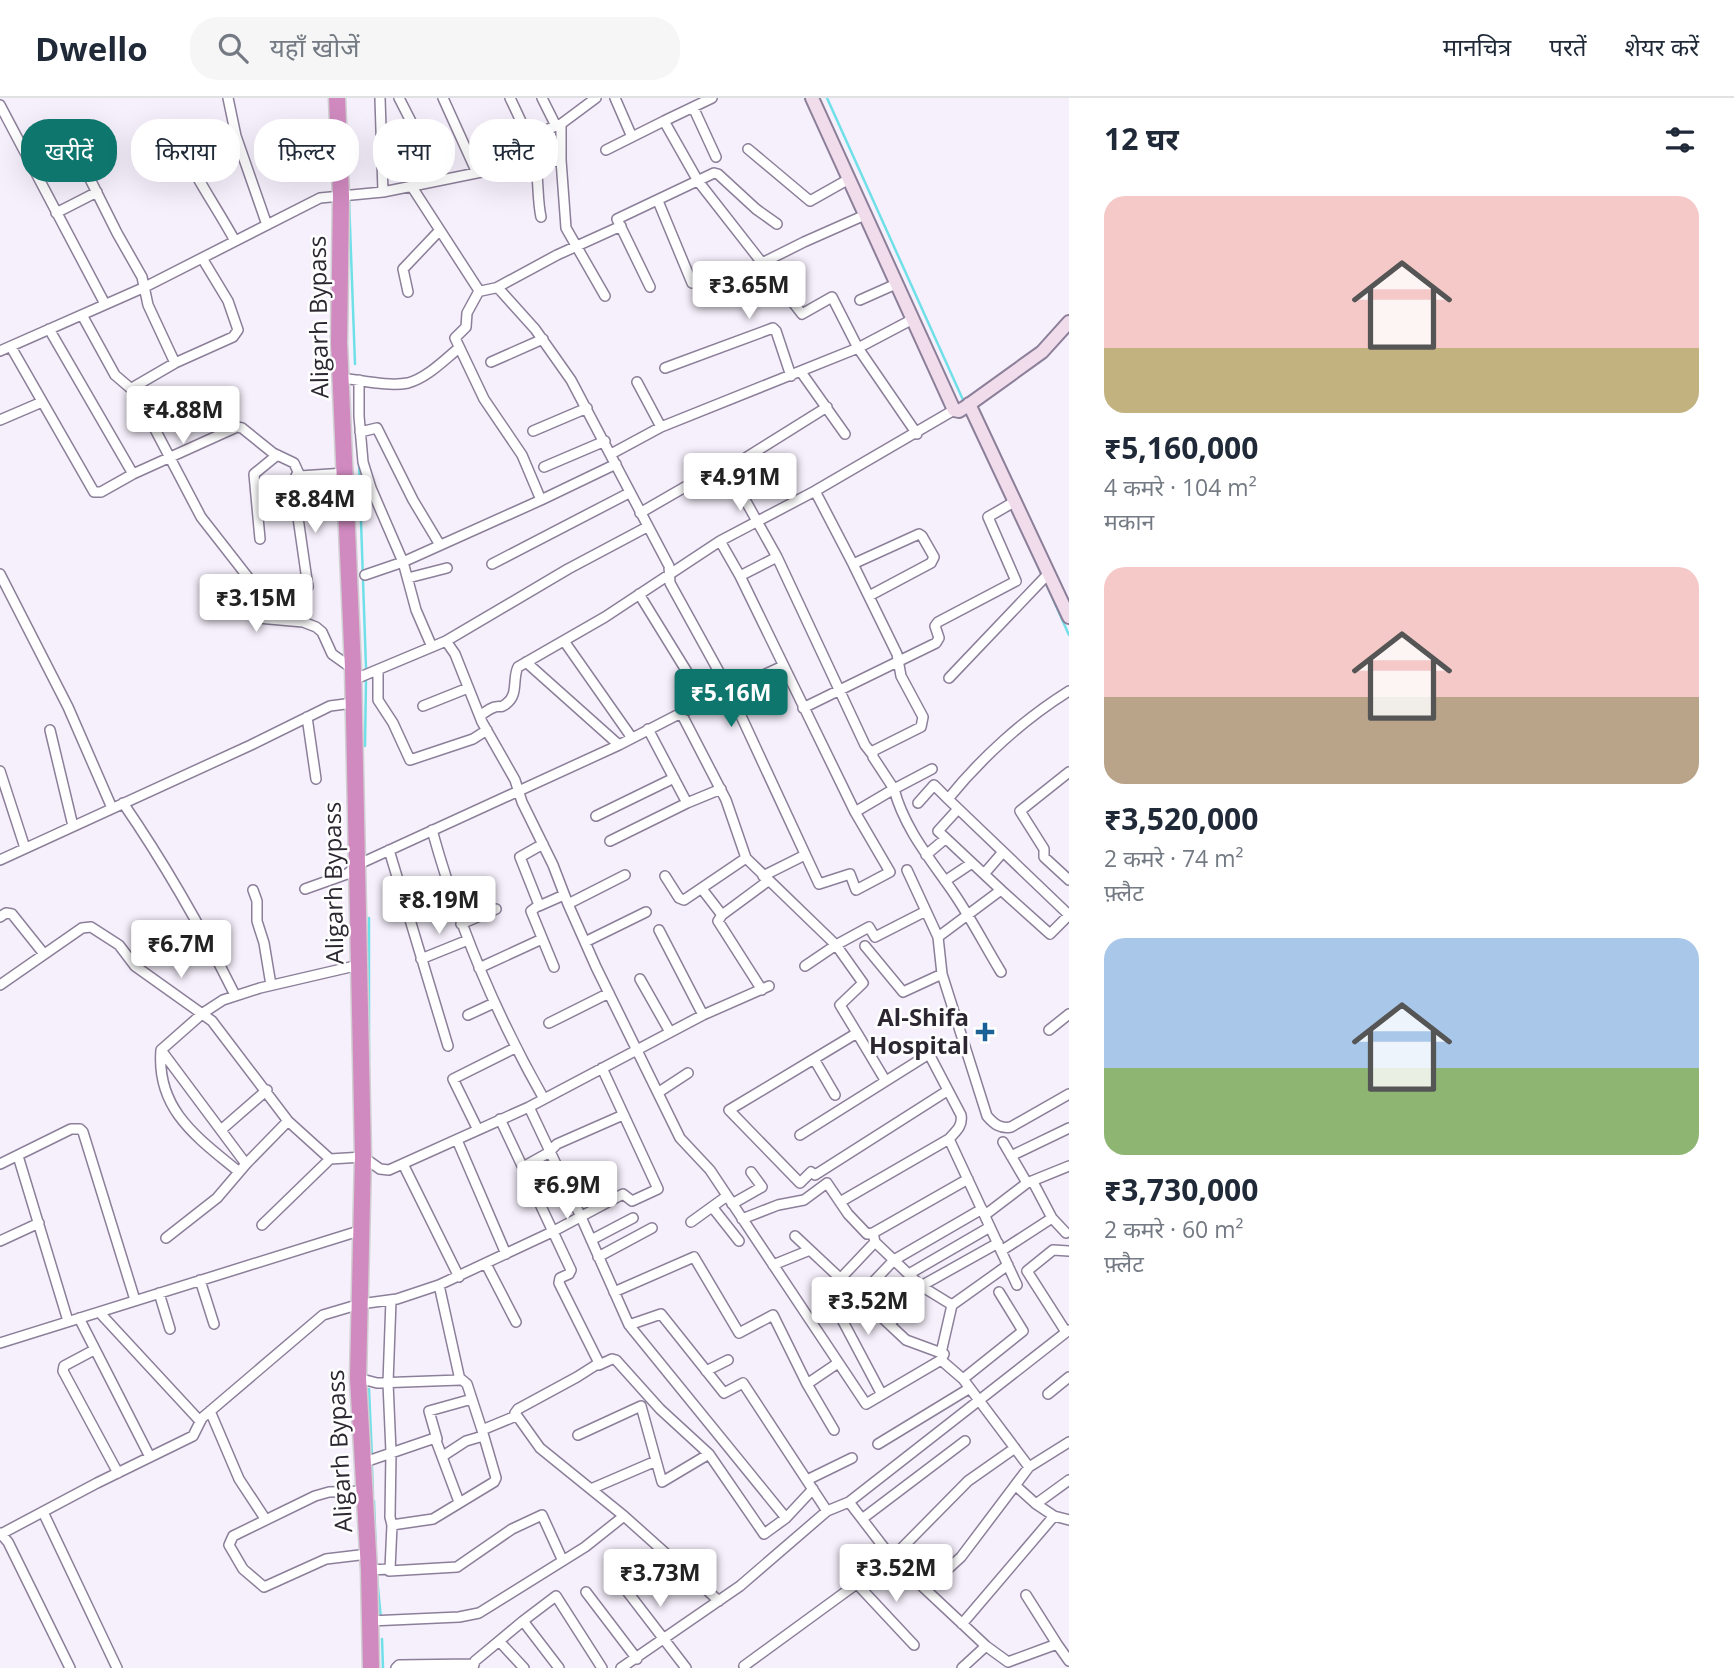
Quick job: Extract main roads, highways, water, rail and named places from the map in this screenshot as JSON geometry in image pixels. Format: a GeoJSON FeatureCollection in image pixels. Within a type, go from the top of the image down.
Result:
{"type":"FeatureCollection","features":[{"type":"Feature","properties":{"kind":"highway","name":"Aligarh Bypass"},"geometry":{"type":"LineString","coordinates":[[337,98],[347,196],[341,378],[353,675],[363,1157],[358,1378],[369,1562],[371,1668]]}},
{"type":"Feature","properties":{"kind":"waterway"},"geometry":{"type":"LineString","coordinates":[[827,98],[964,402]]}},
{"type":"Feature","properties":{"kind":"waterway"},"geometry":{"type":"LineString","coordinates":[[349,199],[355,364]]}},
{"type":"Feature","properties":{"kind":"waterway"},"geometry":{"type":"LineString","coordinates":[[359,462],[366,668]]}},
{"type":"Feature","properties":{"kind":"waterway"},"geometry":{"type":"LineString","coordinates":[[1029,546],[1042,575]]}},
{"type":"Feature","properties":{"kind":"waterway"},"geometry":{"type":"LineString","coordinates":[[1045,581],[1069,635]]}},
{"type":"Feature","properties":{"kind":"waterway"},"geometry":{"type":"LineString","coordinates":[[365,746],[366,680]]}},
{"type":"Feature","properties":{"kind":"waterway"},"geometry":{"type":"LineString","coordinates":[[369,918],[369,1060]]}},
{"type":"Feature","properties":{"kind":"waterway"},"geometry":{"type":"LineString","coordinates":[[369,1389],[372,1458]]}},
{"type":"Feature","properties":{"kind":"waterway"},"geometry":{"type":"LineString","coordinates":[[372,1467],[373,1494]]}},
{"type":"Feature","properties":{"kind":"waterway"},"geometry":{"type":"LineString","coordinates":[[374,1501],[376,1557]]}},
{"type":"Feature","properties":{"kind":"waterway"},"geometry":{"type":"LineString","coordinates":[[377,1577],[381,1619]]}},
{"type":"Feature","properties":{"kind":"waterway"},"geometry":{"type":"LineString","coordinates":[[382,1639],[383,1668]]}},
{"type":"Feature","properties":{"kind":"place","name":"Al-Shifa Hospital"},"geometry":{"type":"Point","coordinates":[985,1032]}}]}
